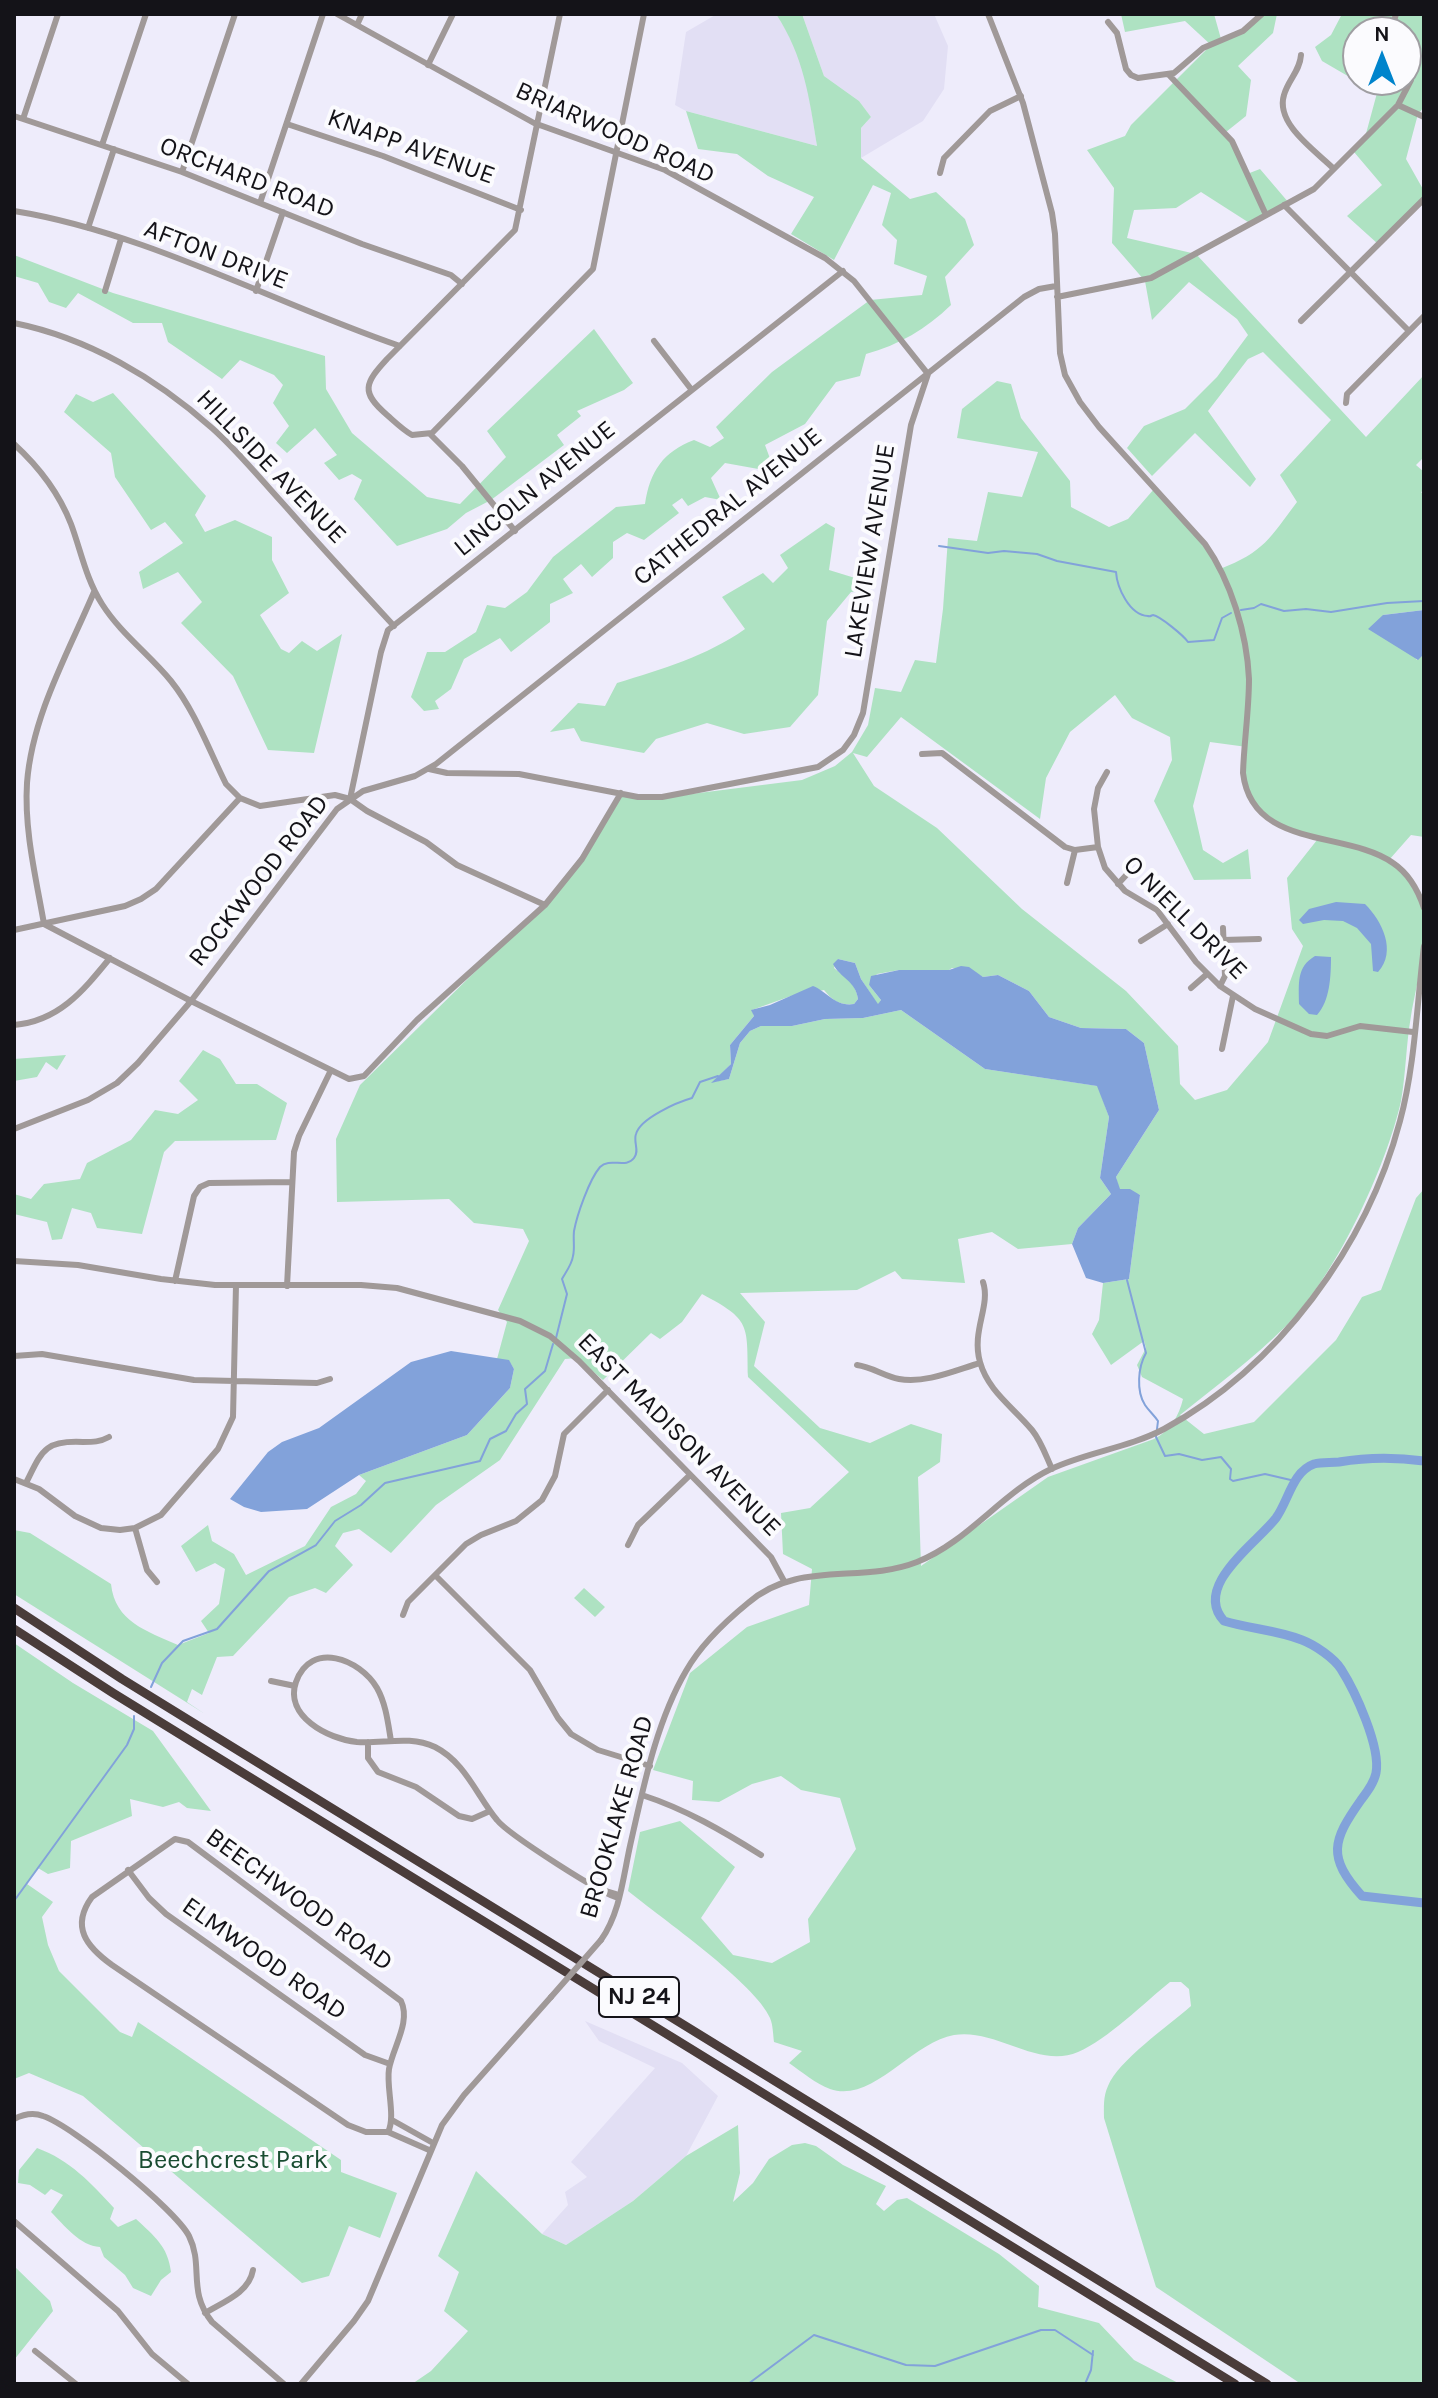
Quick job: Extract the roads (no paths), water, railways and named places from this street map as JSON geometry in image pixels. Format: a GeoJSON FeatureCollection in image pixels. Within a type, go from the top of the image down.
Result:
{"type":"FeatureCollection","features":[{"type":"Feature","properties":{"kind":"highway","name":"NJ 24"},"geometry":{"type":"LineString","coordinates":[[14,1608],[122,1679],[1267,2384]]}},
{"type":"Feature","properties":{"kind":"highway","name":"NJ 24"},"geometry":{"type":"LineString","coordinates":[[14,1629],[1235,2384]]}},
{"type":"Feature","properties":{"kind":"street"},"geometry":{"type":"LineString","coordinates":[[23,119],[58,14]]}},
{"type":"Feature","properties":{"kind":"street"},"geometry":{"type":"LineString","coordinates":[[102,145],[146,14]]}},
{"type":"Feature","properties":{"kind":"street"},"geometry":{"type":"LineString","coordinates":[[182,172],[235,14]]}},
{"type":"Feature","properties":{"kind":"street"},"geometry":{"type":"LineString","coordinates":[[260,203],[323,14]]}},
{"type":"Feature","properties":{"kind":"street","name":"BRIARWOOD ROAD"},"geometry":{"type":"LineString","coordinates":[[337,14],[538,125],[618,152],[679,178],[825,258],[843,271],[928,374]]}},
{"type":"Feature","properties":{"kind":"street"},"geometry":{"type":"LineString","coordinates":[[357,25],[362,14]]}},
{"type":"Feature","properties":{"kind":"street"},"geometry":{"type":"LineString","coordinates":[[428,65],[453,14]]}},
{"type":"Feature","properties":{"kind":"street"},"geometry":{"type":"LineString","coordinates":[[560,14],[518,223],[511,235],[372,375],[368,385],[374,404],[405,431],[418,436],[430,434],[589,275],[595,262],[644,14]]}},
{"type":"Feature","properties":{"kind":"street"},"geometry":{"type":"LineString","coordinates":[[988,14],[1021,96],[1054,226],[1062,363],[1080,402],[1099,427],[1205,544],[1221,573],[1238,620],[1249,682],[1243,773],[1251,797],[1267,816],[1285,828],[1308,837],[1367,851],[1392,862],[1407,876],[1424,908]]}},
{"type":"Feature","properties":{"kind":"street"},"geometry":{"type":"LineString","coordinates":[[1108,22],[1117,33],[1126,69],[1138,78],[1169,75],[1179,70],[1203,48],[1250,27],[1262,14]]}},
{"type":"Feature","properties":{"kind":"street"},"geometry":{"type":"LineString","coordinates":[[1301,55],[1298,69],[1284,94],[1283,113],[1289,124],[1334,169]]}},
{"type":"Feature","properties":{"kind":"street"},"geometry":{"type":"LineString","coordinates":[[1169,75],[1232,141],[1266,215]]}},
{"type":"Feature","properties":{"kind":"street"},"geometry":{"type":"LineString","coordinates":[[940,173],[944,158],[990,111],[1021,96]]}},
{"type":"Feature","properties":{"kind":"street"},"geometry":{"type":"LineString","coordinates":[[1057,297],[1151,278],[1314,189],[1398,105],[1403,96]]}},
{"type":"Feature","properties":{"kind":"street"},"geometry":{"type":"LineString","coordinates":[[1398,105],[1424,117]]}},
{"type":"Feature","properties":{"kind":"street","name":"ORCHARD ROAD"},"geometry":{"type":"LineString","coordinates":[[14,116],[182,172],[362,244],[451,275],[462,284]]}},
{"type":"Feature","properties":{"kind":"street","name":"KNAPP AVENUE"},"geometry":{"type":"LineString","coordinates":[[287,124],[383,156],[521,210]]}},
{"type":"Feature","properties":{"kind":"street"},"geometry":{"type":"LineString","coordinates":[[88,228],[114,149]]}},
{"type":"Feature","properties":{"kind":"street"},"geometry":{"type":"LineString","coordinates":[[1301,321],[1424,199]]}},
{"type":"Feature","properties":{"kind":"street"},"geometry":{"type":"LineString","coordinates":[[1284,205],[1409,331]]}},
{"type":"Feature","properties":{"kind":"street","name":"AFTON DRIVE"},"geometry":{"type":"LineString","coordinates":[[14,211],[60,220],[121,239],[400,346]]}},
{"type":"Feature","properties":{"kind":"street"},"geometry":{"type":"LineString","coordinates":[[256,291],[283,212]]}},
{"type":"Feature","properties":{"kind":"street"},"geometry":{"type":"LineString","coordinates":[[105,291],[121,239]]}},
{"type":"Feature","properties":{"kind":"street","name":"LINCOLN AVENUE"},"geometry":{"type":"LineString","coordinates":[[350,799],[386,634],[843,271]]}},
{"type":"Feature","properties":{"kind":"street","name":"CATHEDRAL AVENUE"},"geometry":{"type":"LineString","coordinates":[[429,769],[1029,294],[1056,286]]}},
{"type":"Feature","properties":{"kind":"street"},"geometry":{"type":"LineString","coordinates":[[1346,403],[1347,394],[1424,316]]}},
{"type":"Feature","properties":{"kind":"street","name":"HILLSIDE AVENUE"},"geometry":{"type":"LineString","coordinates":[[14,323],[87,346],[134,371],[183,404],[223,438],[394,626]]}},
{"type":"Feature","properties":{"kind":"street"},"geometry":{"type":"LineString","coordinates":[[654,341],[691,389]]}},
{"type":"Feature","properties":{"kind":"street","name":"LAKEVIEW AVENUE"},"geometry":{"type":"LineString","coordinates":[[854,735],[863,713],[911,425],[928,374]]}},
{"type":"Feature","properties":{"kind":"street"},"geometry":{"type":"LineString","coordinates":[[430,434],[462,466],[515,531]]}},
{"type":"Feature","properties":{"kind":"street"},"geometry":{"type":"LineString","coordinates":[[14,444],[33,463],[61,501],[94,592],[124,633],[180,692],[226,784],[240,798],[253,805],[268,806],[335,795],[350,799],[426,842],[457,865],[545,905]]}},
{"type":"Feature","properties":{"kind":"street"},"geometry":{"type":"LineString","coordinates":[[44,924],[28,828],[29,766],[42,714],[94,592]]}},
{"type":"Feature","properties":{"kind":"street","name":"ROCKWOOD ROAD"},"geometry":{"type":"LineString","coordinates":[[14,1129],[76,1106],[117,1083],[150,1051],[191,1001],[322,826],[363,791],[429,769],[447,773],[519,774],[650,798],[671,796],[808,770],[835,757],[854,735]]}},
{"type":"Feature","properties":{"kind":"street"},"geometry":{"type":"LineString","coordinates":[[922,754],[942,753],[1065,847],[1075,850],[1067,883]]}},
{"type":"Feature","properties":{"kind":"street"},"geometry":{"type":"LineString","coordinates":[[1098,847],[1094,804],[1107,772]]}},
{"type":"Feature","properties":{"kind":"street"},"geometry":{"type":"LineString","coordinates":[[974,790],[980,782]]}},
{"type":"Feature","properties":{"kind":"street"},"geometry":{"type":"LineString","coordinates":[[44,924],[349,1079],[363,1077],[405,1032],[545,905],[582,859],[621,793]]}},
{"type":"Feature","properties":{"kind":"street"},"geometry":{"type":"LineString","coordinates":[[14,930],[125,906],[141,899],[167,877],[240,798]]}},
{"type":"Feature","properties":{"kind":"street"},"geometry":{"type":"LineString","coordinates":[[1084,804],[1094,804]]}},
{"type":"Feature","properties":{"kind":"street"},"geometry":{"type":"LineString","coordinates":[[1022,828],[1028,819]]}},
{"type":"Feature","properties":{"kind":"street","name":"O NIELL DRIVE"},"geometry":{"type":"LineString","coordinates":[[1075,850],[1098,847],[1105,868],[1118,884],[1150,905],[1207,974],[1233,996],[1311,1034],[1327,1036],[1360,1026],[1413,1032]]}},
{"type":"Feature","properties":{"kind":"street"},"geometry":{"type":"LineString","coordinates":[[1118,884],[1130,871]]}},
{"type":"Feature","properties":{"kind":"street"},"geometry":{"type":"LineString","coordinates":[[1141,941],[1168,924]]}},
{"type":"Feature","properties":{"kind":"street"},"geometry":{"type":"LineString","coordinates":[[1220,986],[1225,976],[1223,928]]}},
{"type":"Feature","properties":{"kind":"street"},"geometry":{"type":"LineString","coordinates":[[1223,940],[1259,939]]}},
{"type":"Feature","properties":{"kind":"street","name":"BROOKLAKE ROAD"},"geometry":{"type":"LineString","coordinates":[[301,2384],[368,2301],[429,2150],[459,2101],[601,1940],[612,1922],[650,1766],[675,1693],[689,1665],[747,1603],[766,1590],[784,1581],[812,1574],[879,1571],[916,1562],[942,1548],[1015,1491],[1052,1469],[1162,1430],[1224,1387],[1273,1346],[1300,1317],[1326,1281],[1367,1205],[1392,1148],[1406,1090],[1424,946]]}},
{"type":"Feature","properties":{"kind":"street"},"geometry":{"type":"LineString","coordinates":[[14,1025],[43,1019],[63,1008],[78,996],[110,958]]}},
{"type":"Feature","properties":{"kind":"street"},"geometry":{"type":"LineString","coordinates":[[1191,988],[1207,974]]}},
{"type":"Feature","properties":{"kind":"street"},"geometry":{"type":"LineString","coordinates":[[1222,1049],[1233,996]]}},
{"type":"Feature","properties":{"kind":"street"},"geometry":{"type":"LineString","coordinates":[[287,1286],[296,1144],[331,1070]]}},
{"type":"Feature","properties":{"kind":"street"},"geometry":{"type":"LineString","coordinates":[[175,1281],[194,1196],[200,1187],[213,1182],[292,1182]]}},
{"type":"Feature","properties":{"kind":"street","name":"EAST MADISON AVENUE"},"geometry":{"type":"LineString","coordinates":[[14,1261],[78,1265],[175,1281],[236,1285],[361,1285],[406,1290],[520,1321],[559,1342],[608,1390],[770,1556],[784,1581]]}},
{"type":"Feature","properties":{"kind":"street"},"geometry":{"type":"LineString","coordinates":[[983,1282],[985,1299],[977,1335],[980,1363],[995,1392],[1037,1437],[1052,1469]]}},
{"type":"Feature","properties":{"kind":"street"},"geometry":{"type":"LineString","coordinates":[[14,1479],[26,1483],[92,1525],[109,1530],[135,1528],[161,1515],[218,1449],[233,1417],[236,1285]]}},
{"type":"Feature","properties":{"kind":"street"},"geometry":{"type":"LineString","coordinates":[[14,1356],[42,1354],[194,1380],[317,1383],[330,1379]]}},
{"type":"Feature","properties":{"kind":"street"},"geometry":{"type":"LineString","coordinates":[[857,1365],[900,1379],[915,1380],[980,1363]]}},
{"type":"Feature","properties":{"kind":"street"},"geometry":{"type":"LineString","coordinates":[[403,1615],[408,1602],[473,1539],[516,1521],[542,1500],[555,1476],[564,1434],[608,1390]]}},
{"type":"Feature","properties":{"kind":"street"},"geometry":{"type":"LineString","coordinates":[[26,1483],[40,1454],[50,1445],[96,1442],[109,1437]]}},
{"type":"Feature","properties":{"kind":"street"},"geometry":{"type":"LineString","coordinates":[[628,1545],[638,1525],[690,1475]]}},
{"type":"Feature","properties":{"kind":"street"},"geometry":{"type":"LineString","coordinates":[[135,1528],[147,1570],[157,1582]]}},
{"type":"Feature","properties":{"kind":"street"},"geometry":{"type":"LineString","coordinates":[[435,1575],[530,1670],[571,1734],[598,1750],[650,1766]]}},
{"type":"Feature","properties":{"kind":"street"},"geometry":{"type":"LineString","coordinates":[[391,1741],[378,1689],[365,1674],[347,1660],[326,1657],[312,1662],[302,1671],[295,1686],[296,1705],[306,1720],[337,1737],[368,1742],[416,1741],[443,1752],[470,1779],[490,1811],[516,1837],[596,1888],[616,1894],[619,1898]]}},
{"type":"Feature","properties":{"kind":"street"},"geometry":{"type":"LineString","coordinates":[[271,1681],[295,1686]]}},
{"type":"Feature","properties":{"kind":"street"},"geometry":{"type":"LineString","coordinates":[[368,1742],[368,1758],[378,1772],[416,1787],[459,1816],[472,1819],[490,1811]]}},
{"type":"Feature","properties":{"kind":"street"},"geometry":{"type":"LineString","coordinates":[[642,1795],[669,1804],[721,1830],[761,1855]]}},
{"type":"Feature","properties":{"kind":"street","name":"BEECHWOOD ROAD"},"geometry":{"type":"LineString","coordinates":[[388,2132],[392,2120],[388,2088],[390,2064],[405,2017],[404,2006],[396,1996],[180,1839],[171,1841],[97,1892],[85,1909],[82,1922],[84,1935],[95,1953],[354,2128],[366,2132],[388,2132],[429,2150]]}},
{"type":"Feature","properties":{"kind":"street","name":"ELMWOOD ROAD"},"geometry":{"type":"LineString","coordinates":[[128,1870],[149,1898],[166,1914],[365,2055],[390,2064]]}},
{"type":"Feature","properties":{"kind":"street"},"geometry":{"type":"LineString","coordinates":[[14,2119],[34,2114],[48,2118],[103,2154],[179,2222],[193,2245],[197,2294],[205,2313],[284,2384]]}},
{"type":"Feature","properties":{"kind":"street"},"geometry":{"type":"LineString","coordinates":[[392,2120],[433,2143]]}},
{"type":"Feature","properties":{"kind":"street"},"geometry":{"type":"LineString","coordinates":[[14,2221],[118,2311],[152,2354],[188,2384]]}},
{"type":"Feature","properties":{"kind":"street"},"geometry":{"type":"LineString","coordinates":[[205,2313],[240,2291],[250,2281],[253,2270]]}},
{"type":"Feature","properties":{"kind":"street"},"geometry":{"type":"LineString","coordinates":[[35,2351],[76,2384]]}},
{"type":"Feature","properties":{"kind":"water"},"geometry":{"type":"Polygon","coordinates":[[[1424,610],[1424,654],[1418,660],[1368,629],[1383,615],[1424,610]]]}},
{"type":"Feature","properties":{"kind":"water"},"geometry":{"type":"Polygon","coordinates":[[[1336,902],[1365,904],[1382,927],[1387,946],[1384,964],[1378,972],[1373,971],[1371,944],[1357,928],[1343,921],[1324,920],[1303,924],[1299,920],[1309,909],[1336,902]]]}},
{"type":"Feature","properties":{"kind":"water"},"geometry":{"type":"Polygon","coordinates":[[[1315,956],[1331,957],[1327,996],[1317,1015],[1309,1014],[1299,1004],[1299,983],[1304,965],[1315,956]]]}},
{"type":"Feature","properties":{"kind":"water"},"geometry":{"type":"Polygon","coordinates":[[[838,959],[855,963],[861,979],[878,1004],[881,1000],[869,985],[871,976],[899,970],[969,967],[983,977],[998,975],[1029,991],[1049,1017],[1081,1028],[1126,1029],[1144,1043],[1159,1110],[1116,1177],[1120,1189],[1130,1189],[1140,1195],[1129,1279],[1103,1283],[1086,1278],[1072,1244],[1078,1228],[1111,1194],[1100,1178],[1109,1117],[1097,1086],[985,1069],[901,1010],[863,1018],[825,1019],[792,1026],[761,1026],[750,1031],[740,1043],[729,1079],[711,1083],[731,1064],[730,1045],[754,1016],[751,1010],[813,986],[837,1001],[854,1004],[858,999],[857,993],[833,964],[838,959]]]}},
{"type":"Feature","properties":{"kind":"water"},"geometry":{"type":"Polygon","coordinates":[[[451,1351],[509,1360],[514,1369],[510,1388],[467,1435],[359,1475],[307,1509],[261,1512],[230,1499],[268,1452],[282,1442],[319,1428],[411,1362],[451,1351]]]}},
{"type":"Feature","properties":{"kind":"waterway"},"geometry":{"type":"LineString","coordinates":[[939,546],[988,553],[1037,554],[1116,572],[1122,592],[1135,611],[1161,619],[1188,642],[1214,640],[1222,618],[1231,613]]}},
{"type":"Feature","properties":{"kind":"waterway"},"geometry":{"type":"LineString","coordinates":[[1241,610],[1261,604],[1284,611],[1306,609],[1331,612],[1424,601]]}},
{"type":"Feature","properties":{"kind":"waterway"},"geometry":{"type":"LineString","coordinates":[[556,1338],[567,1294],[562,1279],[572,1259],[578,1216],[596,1173],[604,1164],[631,1161],[636,1152],[636,1134],[644,1122],[692,1098],[700,1082],[718,1076]]}},
{"type":"Feature","properties":{"kind":"waterway"},"geometry":{"type":"LineString","coordinates":[[1127,1280],[1146,1353],[1140,1372],[1140,1393],[1158,1421],[1156,1437],[1165,1456],[1179,1454],[1202,1460],[1221,1457],[1231,1469],[1230,1479],[1233,1481],[1265,1474],[1295,1481]]}},
{"type":"Feature","properties":{"kind":"waterway"},"geometry":{"type":"LineString","coordinates":[[151,1687],[162,1663],[183,1641],[217,1629],[269,1571],[316,1545],[335,1521],[361,1505],[385,1483],[480,1461],[490,1439],[506,1431],[516,1414],[527,1404],[525,1389],[545,1371],[553,1344]]}},
{"type":"Feature","properties":{"kind":"waterway"},"geometry":{"type":"LineString","coordinates":[[1424,1461],[1371,1458],[1317,1463],[1307,1468],[1296,1480],[1276,1518],[1231,1566],[1216,1594],[1216,1608],[1224,1621],[1302,1640],[1324,1652],[1341,1669],[1366,1720],[1377,1762],[1372,1784],[1339,1838],[1339,1859],[1343,1870],[1362,1896],[1424,1903]]}},
{"type":"Feature","properties":{"kind":"waterway"},"geometry":{"type":"LineString","coordinates":[[14,1901],[127,1745],[134,1729],[134,1716]]}},
{"type":"Feature","properties":{"kind":"waterway"},"geometry":{"type":"LineString","coordinates":[[748,2384],[814,2335],[906,2365],[935,2366],[1041,2330],[1055,2330],[1093,2355]]}},
{"type":"Feature","properties":{"kind":"waterway"},"geometry":{"type":"LineString","coordinates":[[1085,2384],[1091,2370],[1093,2351]]}},
{"type":"Feature","properties":{"kind":"park label","name":"Beechcrest Park"},"geometry":{"type":"Point","coordinates":[233,2161]}}]}
